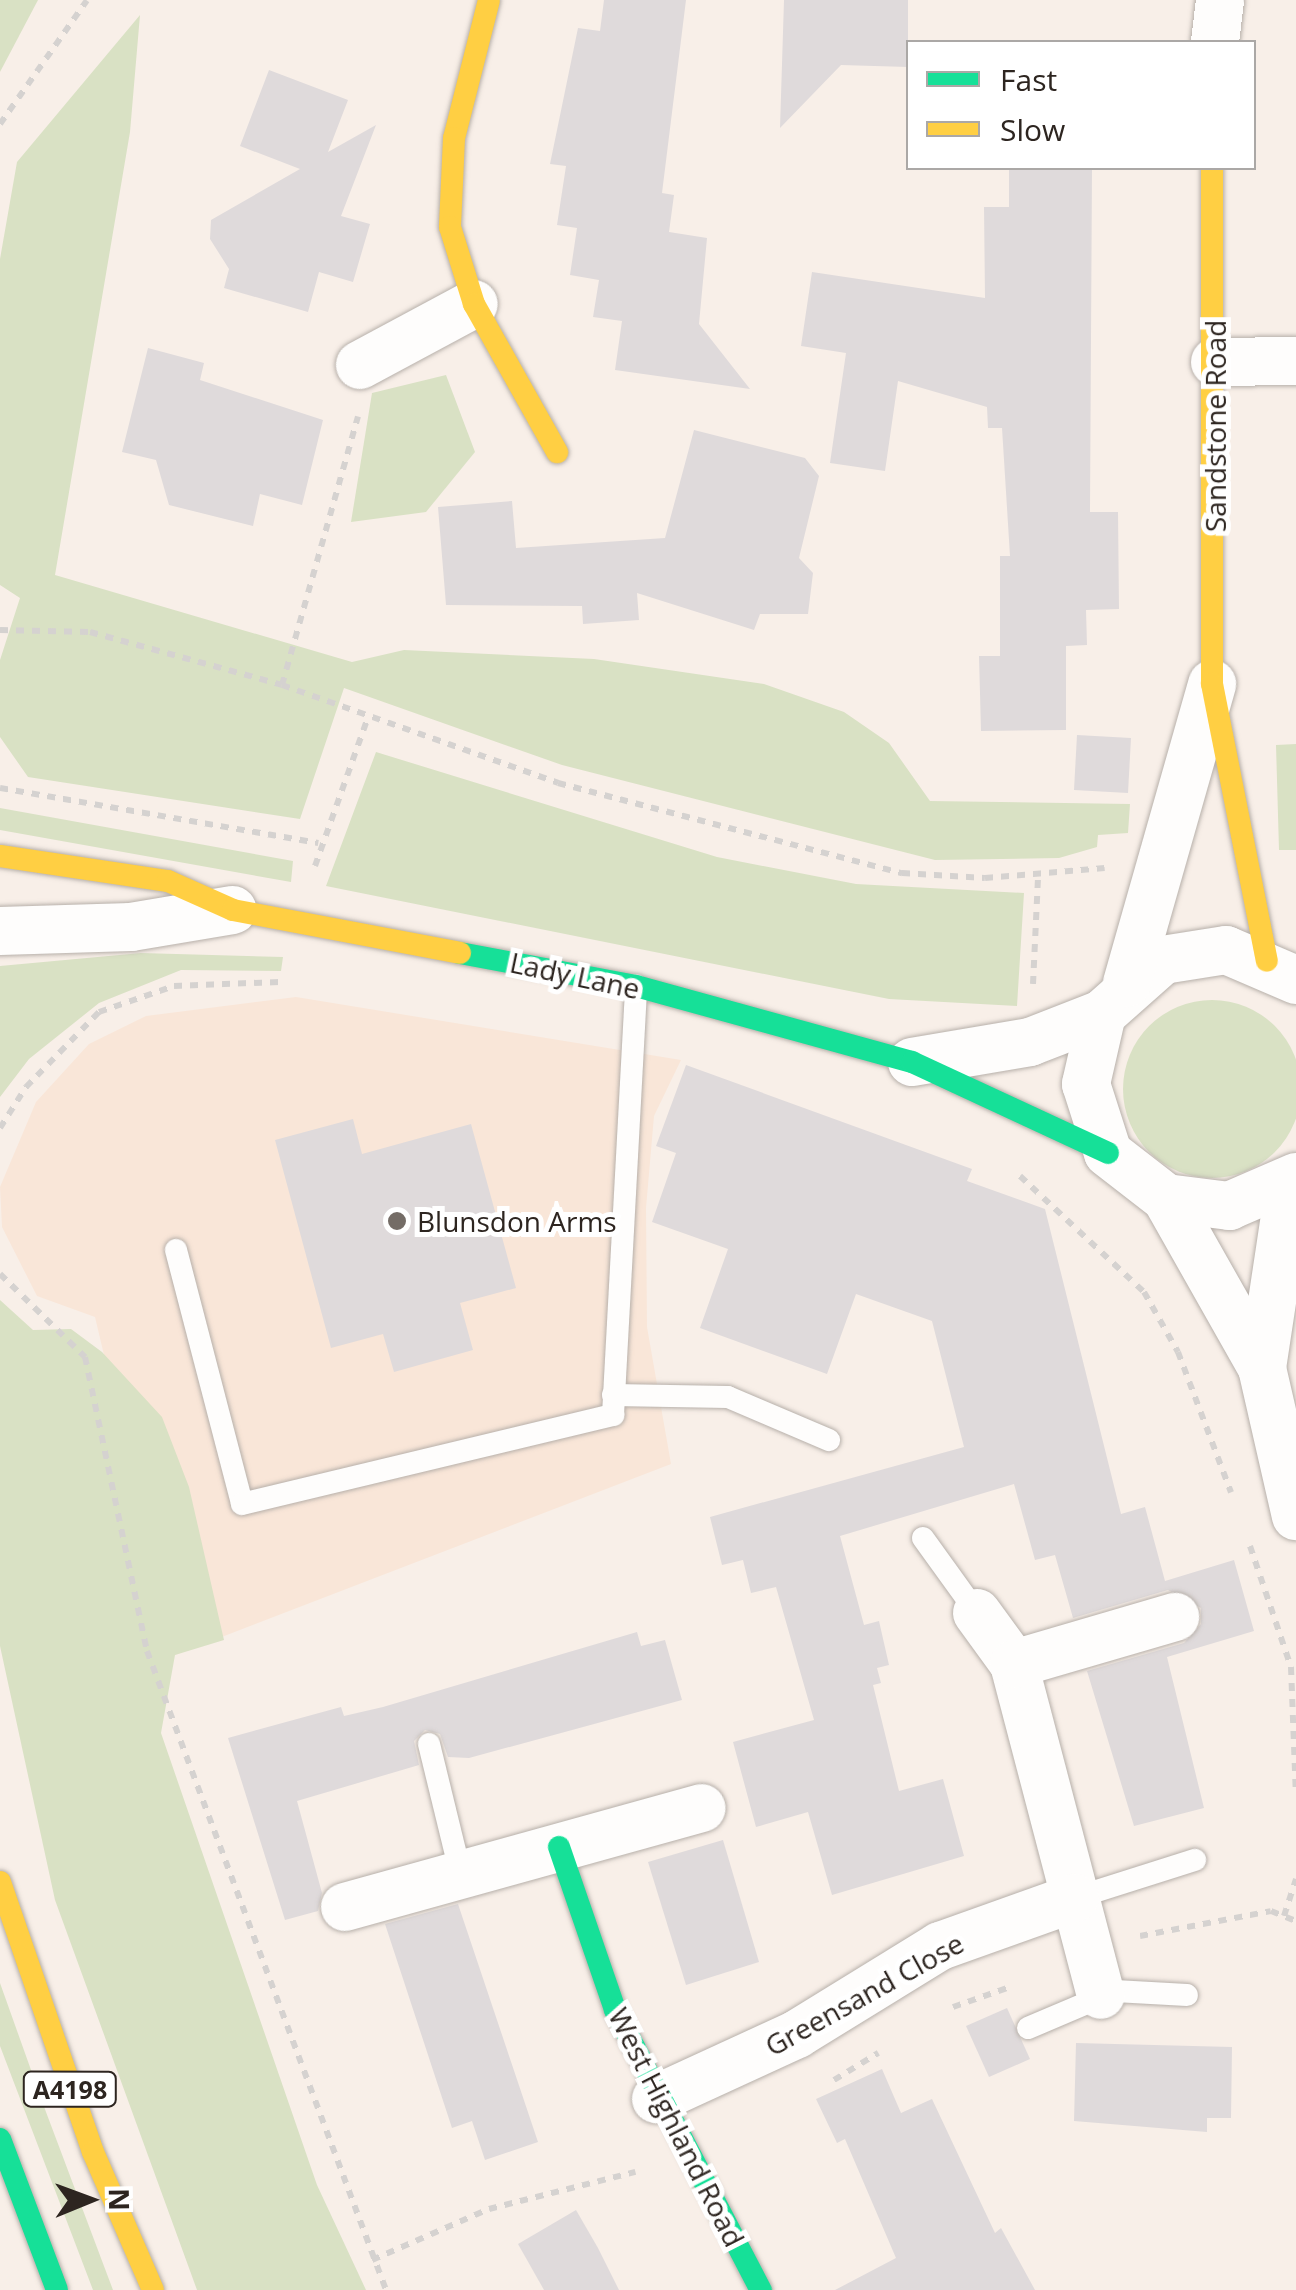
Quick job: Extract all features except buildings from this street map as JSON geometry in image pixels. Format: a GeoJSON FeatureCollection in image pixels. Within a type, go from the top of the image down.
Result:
{"type":"FeatureCollection","features":[{"type":"Feature","properties":{"kind":"street"},"geometry":{"type":"LineString","coordinates":[[489,0],[464,82],[450,181],[450,227],[474,304],[558,452]]}},
{"type":"Feature","properties":{"kind":"street"},"geometry":{"type":"LineString","coordinates":[[1215,40],[1220,0]]}},
{"type":"Feature","properties":{"kind":"street","name":"Sandstone Road"},"geometry":{"type":"LineString","coordinates":[[1212,170],[1212,684],[1282,970]]}},
{"type":"Feature","properties":{"kind":"street"},"geometry":{"type":"LineString","coordinates":[[360,366],[474,304]]}},
{"type":"Feature","properties":{"kind":"street"},"geometry":{"type":"LineString","coordinates":[[1215,362],[1296,361]]}},
{"type":"Feature","properties":{"kind":"street","name":"Sandstone Road"},"geometry":{"type":"LineString","coordinates":[[1115,999],[1160,865],[1212,684]]}},
{"type":"Feature","properties":{"kind":"street","name":"Lady Lane"},"geometry":{"type":"LineString","coordinates":[[0,856],[168,881],[233,910],[636,986],[912,1062],[1025,1121],[1108,1152],[1166,1198]]}},
{"type":"Feature","properties":{"kind":"street","name":"Lady Lane"},"geometry":{"type":"LineString","coordinates":[[0,930],[131,926],[233,910]]}},
{"type":"Feature","properties":{"kind":"street","name":"Lady Lane"},"geometry":{"type":"LineString","coordinates":[[912,1062],[1030,1042],[1115,999],[1163,960],[1205,950],[1282,970]]}},
{"type":"Feature","properties":{"kind":"street"},"geometry":{"type":"LineString","coordinates":[[1108,1152],[1086,1084],[1115,999]]}},
{"type":"Feature","properties":{"kind":"street"},"geometry":{"type":"LineString","coordinates":[[1166,1198],[1230,1206],[1293,1180]]}},
{"type":"Feature","properties":{"kind":"street"},"geometry":{"type":"LineString","coordinates":[[1262,1368],[1293,1180]]}},
{"type":"Feature","properties":{"kind":"street"},"geometry":{"type":"LineString","coordinates":[[1166,1198],[1262,1368],[1296,1516]]}},
{"type":"Feature","properties":{"kind":"street"},"geometry":{"type":"LineString","coordinates":[[977,1613],[1014,1664],[1100,1995]]}},
{"type":"Feature","properties":{"kind":"street"},"geometry":{"type":"LineString","coordinates":[[1014,1664],[1174,1618]]}},
{"type":"Feature","properties":{"kind":"street"},"geometry":{"type":"LineString","coordinates":[[345,1907],[702,1808]]}},
{"type":"Feature","properties":{"kind":"street","name":"West Highland Road"},"geometry":{"type":"LineString","coordinates":[[559,1847],[656,2099],[761,2290]]}},
{"type":"Feature","properties":{"kind":"street","name":"A4198"},"geometry":{"type":"LineString","coordinates":[[0,1882],[92,2152],[153,2290]]}},
{"type":"Feature","properties":{"kind":"street","name":"Greensand Close"},"geometry":{"type":"LineString","coordinates":[[656,2099],[798,2034],[940,1946],[1075,1898]]}},
{"type":"Feature","properties":{"kind":"street","name":"A4198"},"geometry":{"type":"LineString","coordinates":[[0,2140],[58,2290]]}},
{"type":"Feature","properties":{"kind":"lane"},"geometry":{"type":"LineString","coordinates":[[176,1250],[242,1504],[613,1415],[636,986]]}},
{"type":"Feature","properties":{"kind":"lane"},"geometry":{"type":"LineString","coordinates":[[613,1395],[728,1397],[829,1440]]}},
{"type":"Feature","properties":{"kind":"lane"},"geometry":{"type":"LineString","coordinates":[[922,1538],[977,1613]]}},
{"type":"Feature","properties":{"kind":"lane"},"geometry":{"type":"LineString","coordinates":[[428,1744],[462,1875]]}},
{"type":"Feature","properties":{"kind":"lane"},"geometry":{"type":"LineString","coordinates":[[1075,1898],[1194,1860]]}},
{"type":"Feature","properties":{"kind":"lane"},"geometry":{"type":"LineString","coordinates":[[1028,2028],[1100,1995],[1187,1995]]}},
{"type":"Feature","properties":{"kind":"path"},"geometry":{"type":"LineString","coordinates":[[0,124],[86,0]]}},
{"type":"Feature","properties":{"kind":"path"},"geometry":{"type":"LineString","coordinates":[[282,685],[360,408],[360,366]]}},
{"type":"Feature","properties":{"kind":"path"},"geometry":{"type":"LineString","coordinates":[[0,630],[90,632],[282,685],[690,821],[902,873],[1038,876],[1160,865]]}},
{"type":"Feature","properties":{"kind":"path"},"geometry":{"type":"LineString","coordinates":[[0,788],[318,842]]}},
{"type":"Feature","properties":{"kind":"path"},"geometry":{"type":"LineString","coordinates":[[1030,1042],[1038,876]]}},
{"type":"Feature","properties":{"kind":"path"},"geometry":{"type":"LineString","coordinates":[[1025,1121],[1018,1184],[1111,1252],[1144,1292],[1178,1352],[1236,1508]]}},
{"type":"Feature","properties":{"kind":"path"},"geometry":{"type":"LineString","coordinates":[[0,1274],[85,1356],[147,1651],[386,2290]]}},
{"type":"Feature","properties":{"kind":"path"},"geometry":{"type":"LineString","coordinates":[[1242,1526],[1292,1667],[1296,1794]]}},
{"type":"Feature","properties":{"kind":"path"},"geometry":{"type":"LineString","coordinates":[[1284,1916],[1296,1879]]}},
{"type":"Feature","properties":{"kind":"shaded area"},"geometry":{"type":"Polygon","coordinates":[[[296,997],[681,1060],[654,1116],[646,1208],[647,1327],[671,1464],[175,1655],[95,1317],[37,1296],[2,1227],[0,1187],[36,1102],[89,1044],[146,1016],[296,997]]]}},
{"type":"Feature","properties":{"kind":"green space"},"geometry":{"type":"Polygon","coordinates":[[[0,0],[38,0],[0,72],[0,0]]]}},
{"type":"Feature","properties":{"kind":"green space"},"geometry":{"type":"Polygon","coordinates":[[[140,15],[130,132],[55,575],[352,662],[404,650],[594,659],[764,684],[844,712],[889,743],[930,801],[1130,804],[1128,833],[1098,835],[1097,847],[1059,858],[935,860],[562,765],[344,688],[300,819],[28,777],[0,737],[0,660],[20,598],[0,585],[0,259],[17,162],[140,15]]]}},
{"type":"Feature","properties":{"kind":"green space"},"geometry":{"type":"Polygon","coordinates":[[[446,375],[475,452],[426,512],[351,522],[372,393],[446,375]]]}},
{"type":"Feature","properties":{"kind":"green space"},"geometry":{"type":"Polygon","coordinates":[[[1296,744],[1296,850],[1279,850],[1276,745],[1296,744]]]}},
{"type":"Feature","properties":{"kind":"green space"},"geometry":{"type":"Polygon","coordinates":[[[376,752],[717,857],[856,884],[1024,893],[1017,1006],[889,999],[326,886],[376,752]]]}},
{"type":"Feature","properties":{"kind":"green space"},"geometry":{"type":"Polygon","coordinates":[[[0,808],[293,861],[291,882],[0,830],[0,808]]]}},
{"type":"Feature","properties":{"kind":"green space"},"geometry":{"type":"Polygon","coordinates":[[[141,953],[283,957],[281,971],[181,970],[99,1003],[29,1059],[0,1097],[0,966],[141,953]]]}},
{"type":"Feature","properties":{"kind":"green space"},"geometry":{"type":"Polygon","coordinates":[[[1212,1000],[1246,1006],[1275,1026],[1295,1055],[1295,1123],[1275,1152],[1246,1172],[1212,1178],[1178,1172],[1149,1152],[1129,1123],[1123,1089],[1129,1055],[1149,1026],[1178,1006],[1212,1000]]]}},
{"type":"Feature","properties":{"kind":"green space"},"geometry":{"type":"Polygon","coordinates":[[[0,1300],[33,1330],[71,1329],[102,1352],[162,1417],[189,1487],[224,1640],[175,1655],[161,1733],[317,2185],[366,2290],[197,2290],[55,1900],[0,1646],[0,1300]]]}},
{"type":"Feature","properties":{"kind":"green space"},"geometry":{"type":"Polygon","coordinates":[[[0,1983],[113,2290],[93,2290],[0,2046],[0,1983]]]}},
{"type":"Feature","properties":{"kind":"traffic: fast"},"geometry":{"type":"LineString","coordinates":[[460,953],[636,986],[912,1062],[1108,1153]]}},
{"type":"Feature","properties":{"kind":"traffic: fast"},"geometry":{"type":"LineString","coordinates":[[559,1847],[615,2010],[761,2290]]}},
{"type":"Feature","properties":{"kind":"traffic: fast"},"geometry":{"type":"LineString","coordinates":[[0,2139],[57,2290]]}},
{"type":"Feature","properties":{"kind":"traffic: slow"},"geometry":{"type":"LineString","coordinates":[[489,0],[454,138],[450,227],[474,304],[557,452]]}},
{"type":"Feature","properties":{"kind":"traffic: slow"},"geometry":{"type":"LineString","coordinates":[[1212,170],[1212,684],[1267,961]]}},
{"type":"Feature","properties":{"kind":"traffic: slow"},"geometry":{"type":"LineString","coordinates":[[0,856],[168,881],[233,910],[460,953]]}},
{"type":"Feature","properties":{"kind":"traffic: slow"},"geometry":{"type":"LineString","coordinates":[[0,1882],[93,2152],[153,2290]]}},
{"type":"Feature","properties":{"kind":"place","name":"Blunsdon Arms"},"geometry":{"type":"Point","coordinates":[397,1221]}}]}
